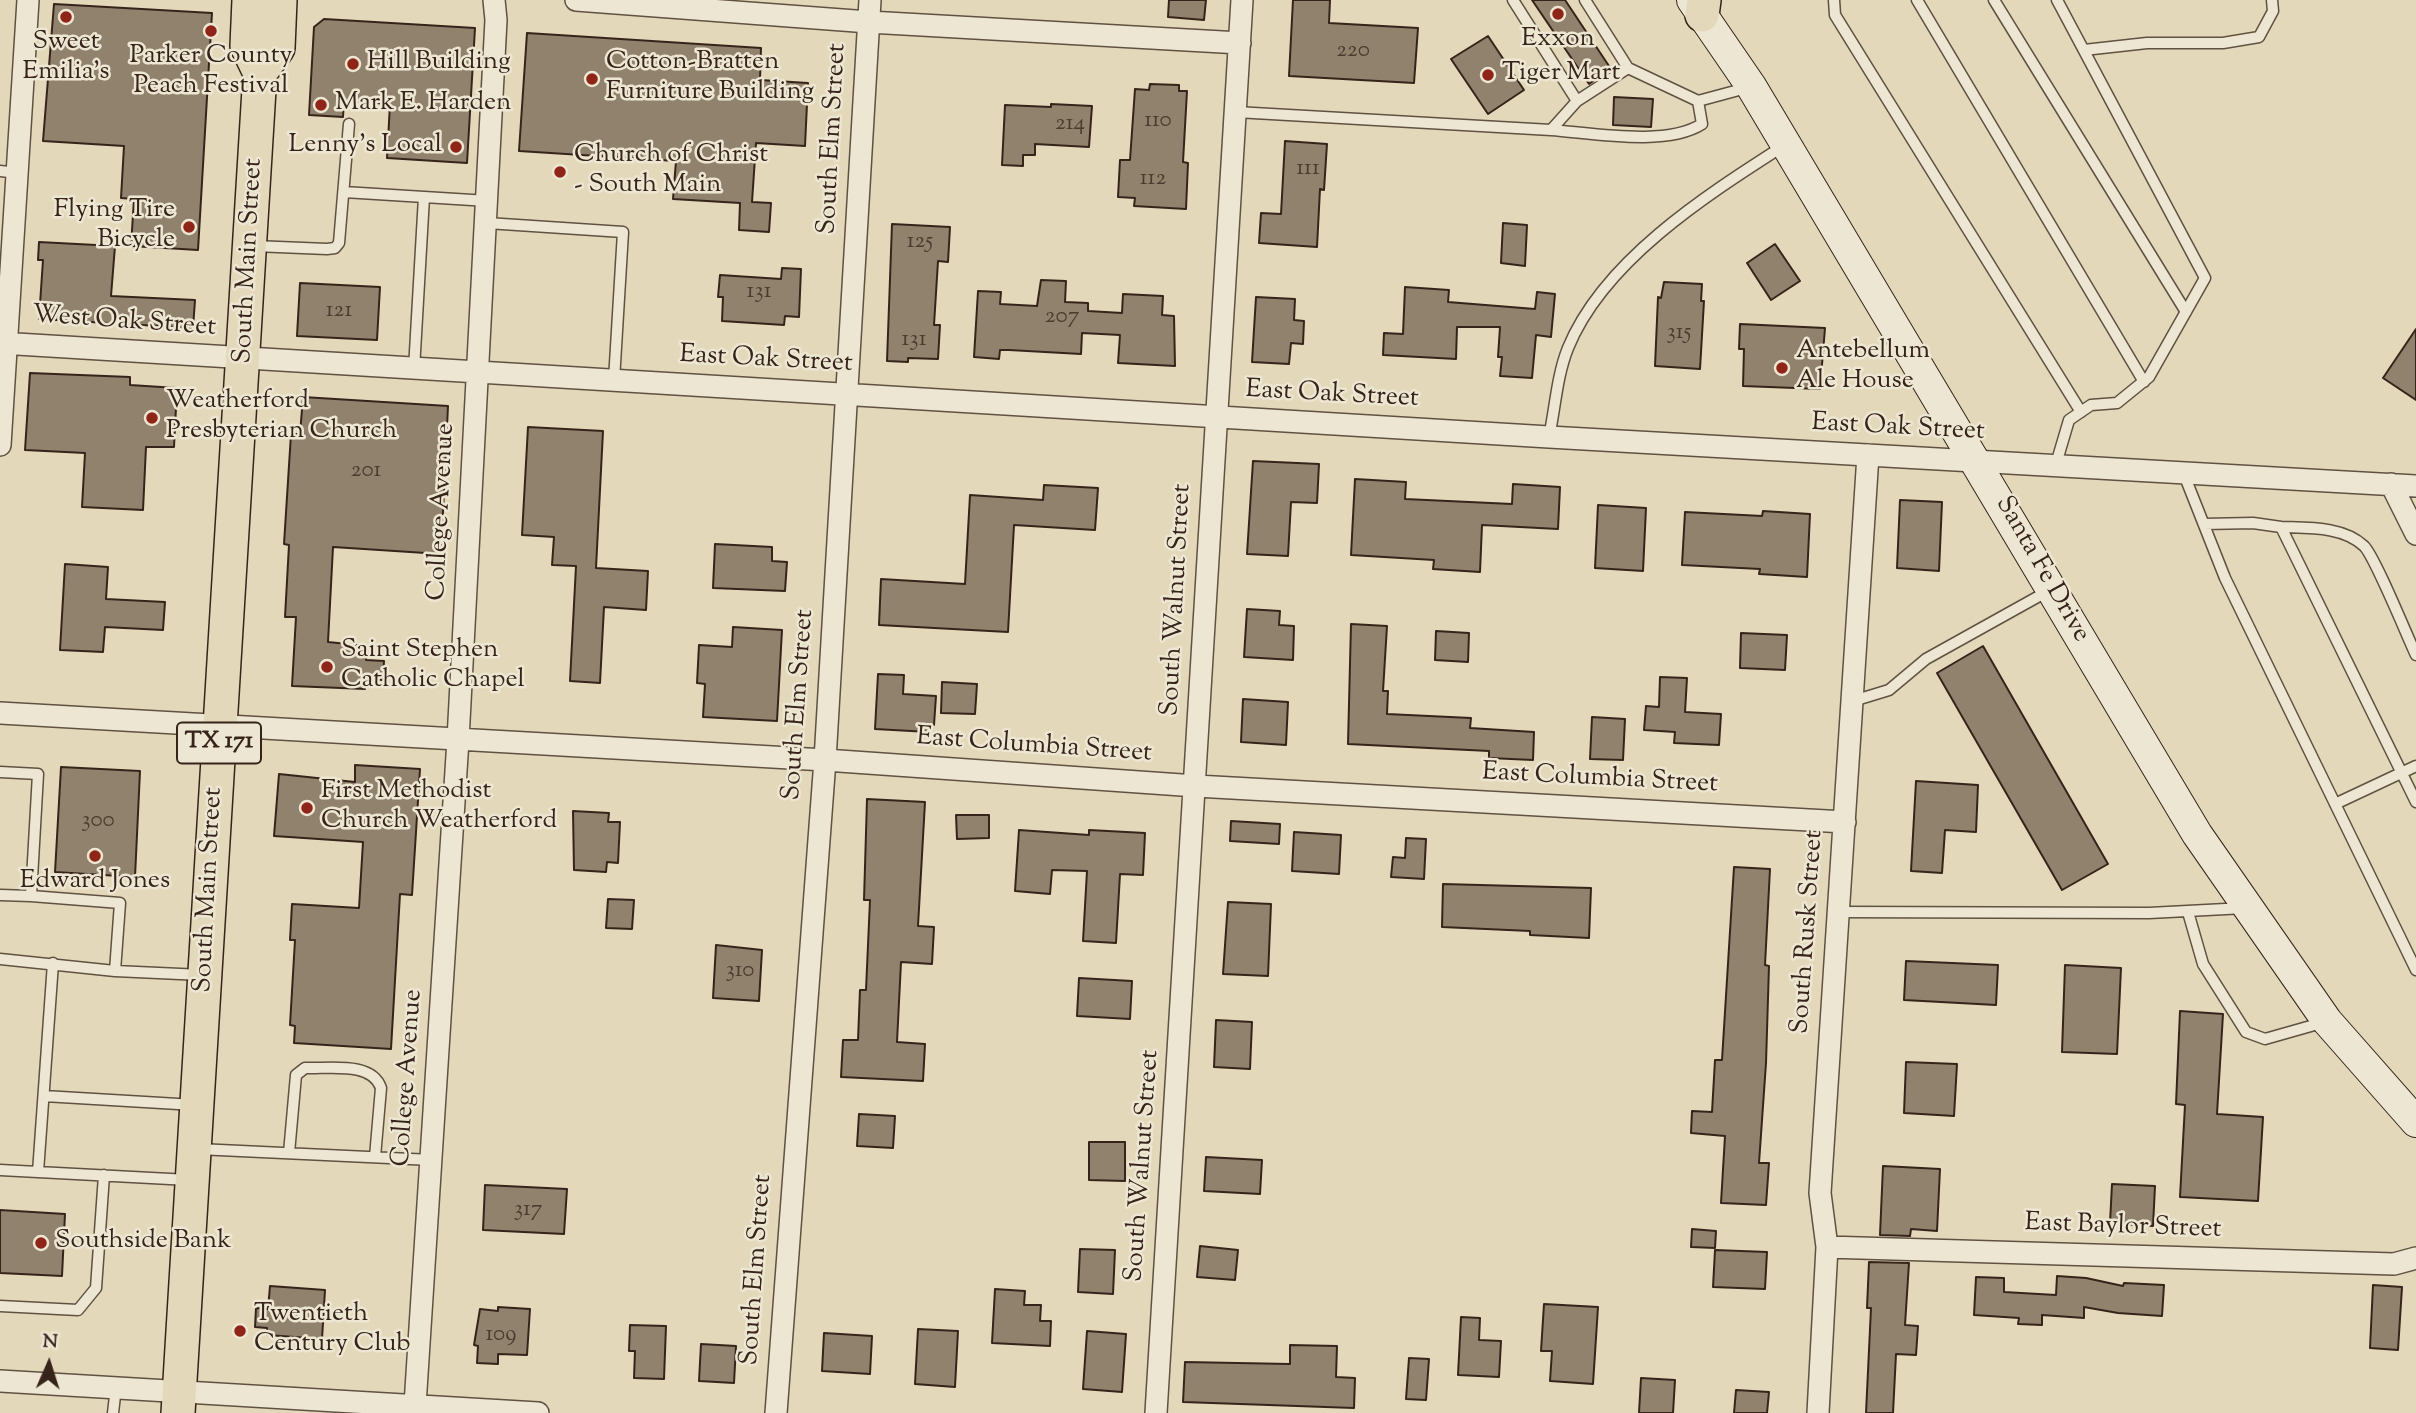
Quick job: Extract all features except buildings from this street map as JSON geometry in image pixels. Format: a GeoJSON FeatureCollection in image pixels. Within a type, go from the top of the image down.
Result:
{"type":"FeatureCollection","features":[{"type":"Feature","properties":{"kind":"main road","name":"South Main Street"},"geometry":{"type":"LineString","coordinates":[[179,1402],[260,73],[247,46],[249,0]]}},
{"type":"Feature","properties":{"kind":"main road","name":"South Main Street"},"geometry":{"type":"LineString","coordinates":[[260,73],[278,48],[280,0]]}},
{"type":"Feature","properties":{"kind":"street"},"geometry":{"type":"LineString","coordinates":[[0,445],[9,172],[28,0]]}},
{"type":"Feature","properties":{"kind":"street","name":"College Avenue"},"geometry":{"type":"LineString","coordinates":[[415,1405],[479,373],[496,20],[494,0]]}},
{"type":"Feature","properties":{"kind":"street"},"geometry":{"type":"LineString","coordinates":[[576,0],[647,2],[869,22],[1240,43]]}},
{"type":"Feature","properties":{"kind":"street","name":"South Elm Street"},"geometry":{"type":"LineString","coordinates":[[776,1413],[825,760],[870,0]]}},
{"type":"Feature","properties":{"kind":"street","name":"South Walnut Street"},"geometry":{"type":"LineString","coordinates":[[1156,1413],[1242,0]]}},
{"type":"Feature","properties":{"kind":"street","name":"Santa Fe Drive"},"geometry":{"type":"LineString","coordinates":[[1699,5],[1751,86],[1977,461],[2197,834],[2327,1021],[2416,1122]]}},
{"type":"Feature","properties":{"kind":"street","name":"West Oak Street"},"geometry":{"type":"LineString","coordinates":[[3,343],[244,358]]}},
{"type":"Feature","properties":{"kind":"street","name":"East Oak Street"},"geometry":{"type":"LineString","coordinates":[[244,358],[1549,438],[2416,486]]}},
{"type":"Feature","properties":{"kind":"street","name":"South Rusk Street"},"geometry":{"type":"LineString","coordinates":[[1818,1413],[1827,1247],[1820,1193],[1868,455]]}},
{"type":"Feature","properties":{"kind":"street"},"geometry":{"type":"LineString","coordinates":[[2391,484],[2416,534]]}},
{"type":"Feature","properties":{"kind":"street","name":"East Columbia Street"},"geometry":{"type":"LineString","coordinates":[[0,713],[825,760],[1196,786],[1845,822]]}},
{"type":"Feature","properties":{"kind":"street","name":"East Baylor Street"},"geometry":{"type":"LineString","coordinates":[[1827,1247],[2394,1264],[2416,1258]]}},
{"type":"Feature","properties":{"kind":"street"},"geometry":{"type":"LineString","coordinates":[[0,1381],[116,1387],[179,1402],[350,1407],[415,1405],[538,1413]]}},
{"type":"Feature","properties":{"kind":"lane"},"geometry":{"type":"LineString","coordinates":[[1513,0],[1577,101]]}},
{"type":"Feature","properties":{"kind":"lane"},"geometry":{"type":"LineString","coordinates":[[1585,0],[1628,68],[1699,101],[1751,86]]}},
{"type":"Feature","properties":{"kind":"lane"},"geometry":{"type":"LineString","coordinates":[[1833,0],[1835,15],[2081,412]]}},
{"type":"Feature","properties":{"kind":"lane"},"geometry":{"type":"LineString","coordinates":[[1917,0],[2144,382]]}},
{"type":"Feature","properties":{"kind":"lane"},"geometry":{"type":"LineString","coordinates":[[1994,0],[2186,312]]}},
{"type":"Feature","properties":{"kind":"lane"},"geometry":{"type":"LineString","coordinates":[[2056,464],[2069,420],[2091,405],[2117,402],[2149,377],[2205,278],[2057,0]]}},
{"type":"Feature","properties":{"kind":"lane"},"geometry":{"type":"LineString","coordinates":[[2084,50],[2147,43],[2223,43],[2259,37],[2273,11],[2272,0]]}},
{"type":"Feature","properties":{"kind":"lane"},"geometry":{"type":"LineString","coordinates":[[1550,130],[1577,101],[1628,68]]}},
{"type":"Feature","properties":{"kind":"lane"},"geometry":{"type":"LineString","coordinates":[[1236,112],[1647,136],[1690,132],[1702,124],[1699,101]]}},
{"type":"Feature","properties":{"kind":"lane"},"geometry":{"type":"LineString","coordinates":[[251,246],[335,248],[341,235],[349,124]]}},
{"type":"Feature","properties":{"kind":"lane"},"geometry":{"type":"LineString","coordinates":[[1549,438],[1567,350],[1593,302],[1620,268],[1723,185],[1785,145]]}},
{"type":"Feature","properties":{"kind":"lane"},"geometry":{"type":"LineString","coordinates":[[344,192],[488,201]]}},
{"type":"Feature","properties":{"kind":"lane"},"geometry":{"type":"LineString","coordinates":[[414,370],[424,197]]}},
{"type":"Feature","properties":{"kind":"lane"},"geometry":{"type":"LineString","coordinates":[[487,223],[623,232],[614,380]]}},
{"type":"Feature","properties":{"kind":"lane"},"geometry":{"type":"LineString","coordinates":[[2183,472],[2225,578],[2416,970]]}},
{"type":"Feature","properties":{"kind":"lane"},"geometry":{"type":"LineString","coordinates":[[2204,524],[2333,532],[2366,547],[2416,655]]}},
{"type":"Feature","properties":{"kind":"lane"},"geometry":{"type":"LineString","coordinates":[[2281,527],[2416,802]]}},
{"type":"Feature","properties":{"kind":"lane"},"geometry":{"type":"LineString","coordinates":[[1853,701],[1889,690],[1926,659],[2052,589]]}},
{"type":"Feature","properties":{"kind":"lane"},"geometry":{"type":"LineString","coordinates":[[2335,804],[2416,766]]}},
{"type":"Feature","properties":{"kind":"lane"},"geometry":{"type":"LineString","coordinates":[[0,772],[38,774],[32,896]]}},
{"type":"Feature","properties":{"kind":"lane"},"geometry":{"type":"LineString","coordinates":[[0,895],[120,903],[116,971]]}},
{"type":"Feature","properties":{"kind":"lane"},"geometry":{"type":"LineString","coordinates":[[1839,912],[2188,912],[2247,908]]}},
{"type":"Feature","properties":{"kind":"lane"},"geometry":{"type":"LineString","coordinates":[[2188,912],[2203,964],[2246,1032],[2265,1040],[2327,1021]]}},
{"type":"Feature","properties":{"kind":"lane"},"geometry":{"type":"LineString","coordinates":[[0,959],[116,971],[205,975]]}},
{"type":"Feature","properties":{"kind":"lane"},"geometry":{"type":"LineString","coordinates":[[38,1172],[53,963]]}},
{"type":"Feature","properties":{"kind":"lane"},"geometry":{"type":"LineString","coordinates":[[289,1153],[296,1075],[305,1068],[368,1070],[377,1077],[381,1088],[375,1157]]}},
{"type":"Feature","properties":{"kind":"lane"},"geometry":{"type":"LineString","coordinates":[[44,1096],[198,1106]]}},
{"type":"Feature","properties":{"kind":"lane"},"geometry":{"type":"LineString","coordinates":[[0,1170],[104,1175],[289,1153],[432,1160]]}},
{"type":"Feature","properties":{"kind":"lane"},"geometry":{"type":"LineString","coordinates":[[0,1306],[78,1310],[96,1288],[104,1175]]}},
{"type":"Feature","properties":{"kind":"lane"},"geometry":{"type":"LineString","coordinates":[[113,1413],[116,1387]]}},
{"type":"Feature","properties":{"kind":"place","name":"Exxon"},"geometry":{"type":"Point","coordinates":[1558,14]}},
{"type":"Feature","properties":{"kind":"place","name":"Sweet Emilia's"},"geometry":{"type":"Point","coordinates":[66,17]}},
{"type":"Feature","properties":{"kind":"place","name":"Parker County Peach Festival"},"geometry":{"type":"Point","coordinates":[211,31]}},
{"type":"Feature","properties":{"kind":"place","name":"Hill Building"},"geometry":{"type":"Point","coordinates":[353,64]}},
{"type":"Feature","properties":{"kind":"place","name":"Tiger Mart"},"geometry":{"type":"Point","coordinates":[1488,75]}},
{"type":"Feature","properties":{"kind":"place","name":"Cotton-Bratten Furniture Building"},"geometry":{"type":"Point","coordinates":[592,79]}},
{"type":"Feature","properties":{"kind":"place","name":"Mark E. Harden"},"geometry":{"type":"Point","coordinates":[321,105]}},
{"type":"Feature","properties":{"kind":"place","name":"Lenny's Local"},"geometry":{"type":"Point","coordinates":[456,147]}},
{"type":"Feature","properties":{"kind":"place","name":"Church of Christ - South Main"},"geometry":{"type":"Point","coordinates":[560,172]}},
{"type":"Feature","properties":{"kind":"place","name":"Flying Tire Bicycle"},"geometry":{"type":"Point","coordinates":[189,227]}},
{"type":"Feature","properties":{"kind":"place","name":"Antebellum Ale House"},"geometry":{"type":"Point","coordinates":[1782,368]}},
{"type":"Feature","properties":{"kind":"place","name":"Weatherford Presbyterian Church"},"geometry":{"type":"Point","coordinates":[152,418]}},
{"type":"Feature","properties":{"kind":"place","name":"Saint Stephen Catholic Chapel"},"geometry":{"type":"Point","coordinates":[327,667]}},
{"type":"Feature","properties":{"kind":"place","name":"First Methodist Church Weatherford"},"geometry":{"type":"Point","coordinates":[307,808]}},
{"type":"Feature","properties":{"kind":"place","name":"Edward Jones"},"geometry":{"type":"Point","coordinates":[95,856]}},
{"type":"Feature","properties":{"kind":"place","name":"Southside Bank"},"geometry":{"type":"Point","coordinates":[41,1243]}},
{"type":"Feature","properties":{"kind":"place","name":"Twentieth Century Club"},"geometry":{"type":"Point","coordinates":[240,1331]}}]}
